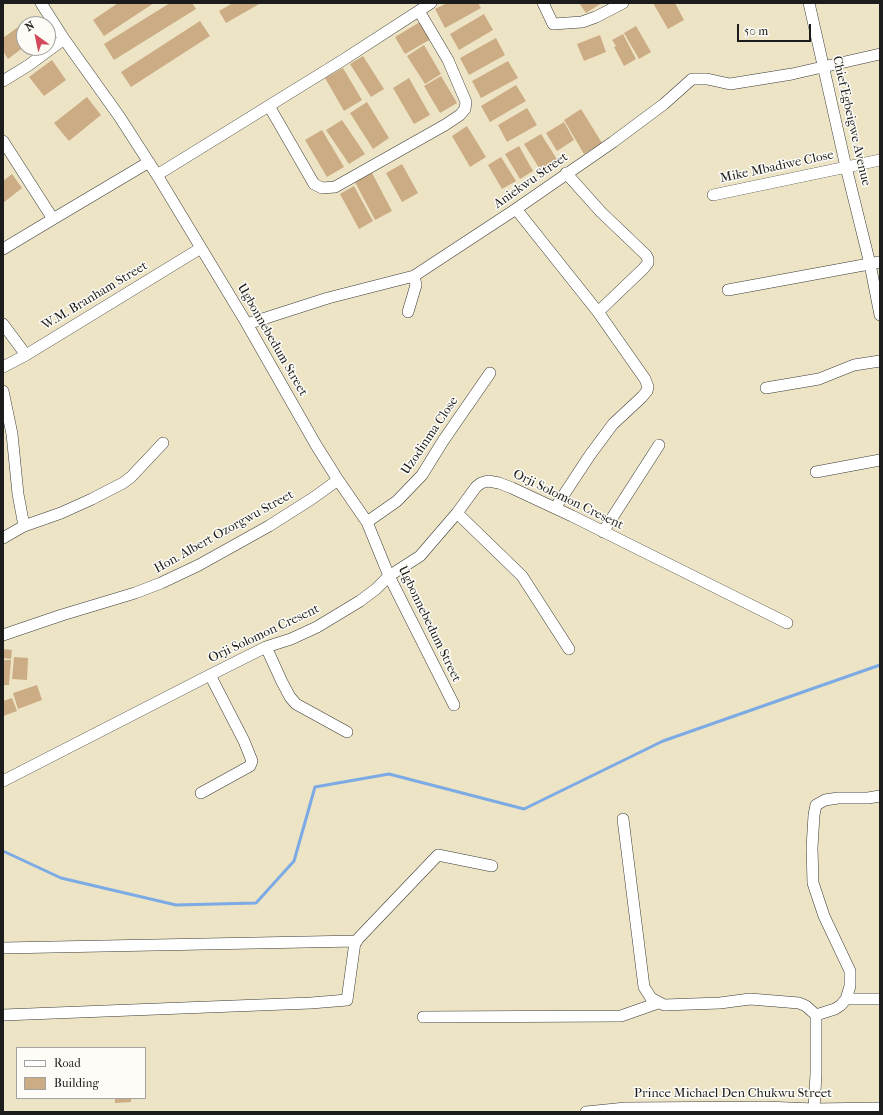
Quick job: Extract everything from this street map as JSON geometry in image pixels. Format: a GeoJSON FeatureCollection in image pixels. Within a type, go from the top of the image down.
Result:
{"type":"FeatureCollection","features":[{"type":"Feature","properties":{"kind":"street","name":"Ugbonnebedum Street"},"geometry":{"type":"LineString","coordinates":[[41,3],[64,39],[119,116],[157,175],[247,324],[338,480],[367,522],[390,576],[454,705]]}},
{"type":"Feature","properties":{"kind":"street"},"geometry":{"type":"LineString","coordinates":[[157,175],[431,3]]}},
{"type":"Feature","properties":{"kind":"street"},"geometry":{"type":"LineString","coordinates":[[543,3],[553,24],[582,22],[596,17],[623,3]]}},
{"type":"Feature","properties":{"kind":"street","name":"Chief Egbeigwe Avenue"},"geometry":{"type":"LineString","coordinates":[[810,3],[846,167],[875,263],[880,315]]}},
{"type":"Feature","properties":{"kind":"street"},"geometry":{"type":"LineString","coordinates":[[268,106],[314,184],[322,188],[335,187],[450,122],[460,115],[465,109],[466,102],[448,60],[419,11]]}},
{"type":"Feature","properties":{"kind":"street"},"geometry":{"type":"LineString","coordinates":[[3,82],[64,39]]}},
{"type":"Feature","properties":{"kind":"street","name":"Aniekwu Street"},"geometry":{"type":"LineString","coordinates":[[247,324],[328,298],[414,276],[516,209],[648,116],[692,79],[707,79],[730,84],[792,74],[880,54]]}},
{"type":"Feature","properties":{"kind":"street"},"geometry":{"type":"LineString","coordinates":[[3,142],[53,219]]}},
{"type":"Feature","properties":{"kind":"street","name":"Mike Mbadiwe Close"},"geometry":{"type":"LineString","coordinates":[[713,195],[880,160]]}},
{"type":"Feature","properties":{"kind":"street"},"geometry":{"type":"LineString","coordinates":[[3,249],[148,162]]}},
{"type":"Feature","properties":{"kind":"street"},"geometry":{"type":"LineString","coordinates":[[566,173],[601,212],[646,255],[648,259],[648,263],[643,269],[598,312]]}},
{"type":"Feature","properties":{"kind":"street"},"geometry":{"type":"LineString","coordinates":[[516,209],[598,312],[645,379],[648,387],[647,391],[642,397],[614,424],[590,455],[555,508]]}},
{"type":"Feature","properties":{"kind":"street","name":"W.M. Branham Street"},"geometry":{"type":"LineString","coordinates":[[3,368],[201,248]]}},
{"type":"Feature","properties":{"kind":"street"},"geometry":{"type":"LineString","coordinates":[[728,290],[875,263]]}},
{"type":"Feature","properties":{"kind":"street"},"geometry":{"type":"LineString","coordinates":[[408,312],[416,285],[414,276]]}},
{"type":"Feature","properties":{"kind":"street"},"geometry":{"type":"LineString","coordinates":[[3,324],[26,355]]}},
{"type":"Feature","properties":{"kind":"street"},"geometry":{"type":"LineString","coordinates":[[766,388],[819,379],[854,365],[880,361]]}},
{"type":"Feature","properties":{"kind":"street","name":"Uzodinma Close"},"geometry":{"type":"LineString","coordinates":[[367,522],[398,502],[422,474],[490,373]]}},
{"type":"Feature","properties":{"kind":"street"},"geometry":{"type":"LineString","coordinates":[[3,391],[12,434],[18,494],[24,526]]}},
{"type":"Feature","properties":{"kind":"street"},"geometry":{"type":"LineString","coordinates":[[3,538],[24,526],[92,499],[123,483],[131,477],[163,443]]}},
{"type":"Feature","properties":{"kind":"street"},"geometry":{"type":"LineString","coordinates":[[603,532],[659,445]]}},
{"type":"Feature","properties":{"kind":"street"},"geometry":{"type":"LineString","coordinates":[[816,472],[880,460]]}},
{"type":"Feature","properties":{"kind":"street","name":"Hon. Albert Ozorgwu Street"},"geometry":{"type":"LineString","coordinates":[[3,635],[135,593],[161,583],[199,565],[269,526],[338,480]]}},
{"type":"Feature","properties":{"kind":"street","name":"Orji Solomon Cresent"},"geometry":{"type":"LineString","coordinates":[[3,781],[266,647],[291,639],[317,627],[360,601],[390,576],[420,556],[457,513],[476,487],[481,483],[488,481],[512,488],[555,508],[788,623]]}},
{"type":"Feature","properties":{"kind":"street"},"geometry":{"type":"LineString","coordinates":[[457,513],[522,576],[569,649]]}},
{"type":"Feature","properties":{"kind":"street"},"geometry":{"type":"LineString","coordinates":[[266,647],[290,697],[296,704],[347,732]]}},
{"type":"Feature","properties":{"kind":"street"},"geometry":{"type":"LineString","coordinates":[[200,793],[250,766],[252,761],[251,755],[238,728],[210,675]]}},
{"type":"Feature","properties":{"kind":"street"},"geometry":{"type":"LineString","coordinates":[[816,1015],[835,1009],[842,1005],[846,999],[850,986],[850,971],[824,916],[813,884],[812,848],[816,805],[825,800],[880,796]]}},
{"type":"Feature","properties":{"kind":"street"},"geometry":{"type":"LineString","coordinates":[[623,819],[644,987],[651,998],[664,1005],[720,1003],[750,999],[799,1003],[806,1006],[816,1015],[816,1074],[814,1109]]}},
{"type":"Feature","properties":{"kind":"street"},"geometry":{"type":"LineString","coordinates":[[3,1015],[347,1000],[355,942],[438,855],[492,866]]}},
{"type":"Feature","properties":{"kind":"street"},"geometry":{"type":"LineString","coordinates":[[3,948],[357,940]]}},
{"type":"Feature","properties":{"kind":"street"},"geometry":{"type":"LineString","coordinates":[[846,999],[880,999]]}},
{"type":"Feature","properties":{"kind":"street"},"geometry":{"type":"LineString","coordinates":[[423,1017],[622,1016],[658,1003]]}},
{"type":"Feature","properties":{"kind":"street","name":"Prince Michael Den Chukwu Street"},"geometry":{"type":"LineString","coordinates":[[586,1112],[765,1107],[814,1109],[880,1108]]}},
{"type":"Feature","properties":{"kind":"building"},"geometry":{"type":"Polygon","coordinates":[[[118,3],[154,3],[104,36],[93,20],[118,3]]]}},
{"type":"Feature","properties":{"kind":"building"},"geometry":{"type":"Polygon","coordinates":[[[170,3],[192,3],[196,9],[114,60],[104,44],[170,3]]]}},
{"type":"Feature","properties":{"kind":"building"},"geometry":{"type":"Polygon","coordinates":[[[233,3],[261,3],[226,23],[219,11],[233,3]]]}},
{"type":"Feature","properties":{"kind":"building"},"geometry":{"type":"Polygon","coordinates":[[[447,3],[478,3],[481,8],[445,28],[435,9],[447,3]]]}},
{"type":"Feature","properties":{"kind":"building"},"geometry":{"type":"Polygon","coordinates":[[[579,3],[602,3],[586,13],[579,3]]]}},
{"type":"Feature","properties":{"kind":"building"},"geometry":{"type":"Polygon","coordinates":[[[653,3],[675,3],[684,20],[668,29],[653,3]]]}},
{"type":"Feature","properties":{"kind":"building"},"geometry":{"type":"Polygon","coordinates":[[[484,14],[493,30],[459,50],[450,34],[484,14]]]}},
{"type":"Feature","properties":{"kind":"building"},"geometry":{"type":"Polygon","coordinates":[[[200,21],[210,36],[131,87],[121,72],[200,21]]]}},
{"type":"Feature","properties":{"kind":"building"},"geometry":{"type":"Polygon","coordinates":[[[420,22],[431,39],[405,54],[395,37],[420,22]]]}},
{"type":"Feature","properties":{"kind":"building"},"geometry":{"type":"Polygon","coordinates":[[[636,26],[651,52],[639,59],[624,33],[636,26]]]}},
{"type":"Feature","properties":{"kind":"building"},"geometry":{"type":"Polygon","coordinates":[[[16,29],[16,53],[8,59],[3,51],[3,38],[16,29]]]}},
{"type":"Feature","properties":{"kind":"building"},"geometry":{"type":"Polygon","coordinates":[[[623,34],[636,59],[624,66],[612,40],[623,34]]]}},
{"type":"Feature","properties":{"kind":"building"},"geometry":{"type":"Polygon","coordinates":[[[600,35],[606,52],[584,61],[577,44],[600,35]]]}},
{"type":"Feature","properties":{"kind":"building"},"geometry":{"type":"Polygon","coordinates":[[[496,38],[505,55],[469,75],[460,58],[496,38]]]}},
{"type":"Feature","properties":{"kind":"building"},"geometry":{"type":"Polygon","coordinates":[[[424,45],[441,74],[425,84],[407,56],[424,45]]]}},
{"type":"Feature","properties":{"kind":"building"},"geometry":{"type":"Polygon","coordinates":[[[363,56],[384,89],[371,97],[350,64],[363,56]]]}},
{"type":"Feature","properties":{"kind":"building"},"geometry":{"type":"Polygon","coordinates":[[[52,60],[66,80],[44,96],[29,77],[52,60]]]}},
{"type":"Feature","properties":{"kind":"building"},"geometry":{"type":"Polygon","coordinates":[[[508,61],[518,78],[481,98],[472,81],[508,61]]]}},
{"type":"Feature","properties":{"kind":"building"},"geometry":{"type":"Polygon","coordinates":[[[343,68],[362,100],[344,111],[325,78],[343,68]]]}},
{"type":"Feature","properties":{"kind":"building"},"geometry":{"type":"Polygon","coordinates":[[[441,76],[457,103],[440,113],[424,86],[441,76]]]}},
{"type":"Feature","properties":{"kind":"building"},"geometry":{"type":"Polygon","coordinates":[[[409,78],[430,115],[414,124],[393,88],[409,78]]]}},
{"type":"Feature","properties":{"kind":"building"},"geometry":{"type":"Polygon","coordinates":[[[516,85],[526,101],[490,122],[481,106],[516,85]]]}},
{"type":"Feature","properties":{"kind":"building"},"geometry":{"type":"Polygon","coordinates":[[[87,97],[101,115],[69,141],[54,123],[87,97]]]}},
{"type":"Feature","properties":{"kind":"building"},"geometry":{"type":"Polygon","coordinates":[[[367,102],[389,138],[373,149],[350,113],[367,102]]]}},
{"type":"Feature","properties":{"kind":"building"},"geometry":{"type":"Polygon","coordinates":[[[527,108],[537,125],[507,142],[498,125],[527,108]]]}},
{"type":"Feature","properties":{"kind":"building"},"geometry":{"type":"Polygon","coordinates":[[[581,109],[602,143],[584,154],[564,120],[581,109]]]}},
{"type":"Feature","properties":{"kind":"building"},"geometry":{"type":"Polygon","coordinates":[[[342,120],[365,154],[349,164],[326,130],[342,120]]]}},
{"type":"Feature","properties":{"kind":"building"},"geometry":{"type":"Polygon","coordinates":[[[564,122],[574,140],[557,151],[546,133],[564,122]]]}},
{"type":"Feature","properties":{"kind":"building"},"geometry":{"type":"Polygon","coordinates":[[[467,126],[486,157],[470,167],[452,136],[467,126]]]}},
{"type":"Feature","properties":{"kind":"building"},"geometry":{"type":"Polygon","coordinates":[[[322,130],[344,167],[327,177],[305,140],[322,130]]]}},
{"type":"Feature","properties":{"kind":"building"},"geometry":{"type":"Polygon","coordinates":[[[541,134],[560,164],[543,174],[524,144],[541,134]]]}},
{"type":"Feature","properties":{"kind":"building"},"geometry":{"type":"Polygon","coordinates":[[[519,146],[533,171],[520,179],[505,154],[519,146]]]}},
{"type":"Feature","properties":{"kind":"building"},"geometry":{"type":"Polygon","coordinates":[[[501,157],[516,181],[502,189],[488,165],[501,157]]]}},
{"type":"Feature","properties":{"kind":"building"},"geometry":{"type":"Polygon","coordinates":[[[402,164],[418,193],[402,202],[386,173],[402,164]]]}},
{"type":"Feature","properties":{"kind":"building"},"geometry":{"type":"Polygon","coordinates":[[[372,173],[392,211],[375,220],[355,182],[372,173]]]}},
{"type":"Feature","properties":{"kind":"building"},"geometry":{"type":"Polygon","coordinates":[[[12,174],[22,188],[3,203],[3,181],[12,174]]]}},
{"type":"Feature","properties":{"kind":"building"},"geometry":{"type":"Polygon","coordinates":[[[354,186],[373,221],[359,229],[340,194],[354,186]]]}},
{"type":"Feature","properties":{"kind":"building"},"geometry":{"type":"Polygon","coordinates":[[[3,649],[12,650],[11,659],[3,658],[3,649]]]}},
{"type":"Feature","properties":{"kind":"building"},"geometry":{"type":"Polygon","coordinates":[[[14,657],[28,658],[27,680],[12,679],[14,657]]]}},
{"type":"Feature","properties":{"kind":"building"},"geometry":{"type":"Polygon","coordinates":[[[3,660],[11,660],[9,685],[3,685],[3,660]]]}},
{"type":"Feature","properties":{"kind":"building"},"geometry":{"type":"Polygon","coordinates":[[[37,685],[42,700],[18,709],[13,693],[37,685]]]}},
{"type":"Feature","properties":{"kind":"building"},"geometry":{"type":"Polygon","coordinates":[[[12,698],[17,711],[3,716],[3,701],[12,698]]]}},
{"type":"Feature","properties":{"kind":"building"},"geometry":{"type":"Polygon","coordinates":[[[115,1099],[131,1099],[131,1102],[115,1103],[115,1099]]]}},
{"type":"Feature","properties":{"kind":"waterway"},"geometry":{"type":"LineString","coordinates":[[3,851],[61,878],[176,905],[256,903],[294,861],[315,787],[389,774],[524,809],[663,741],[880,665]]}}]}
